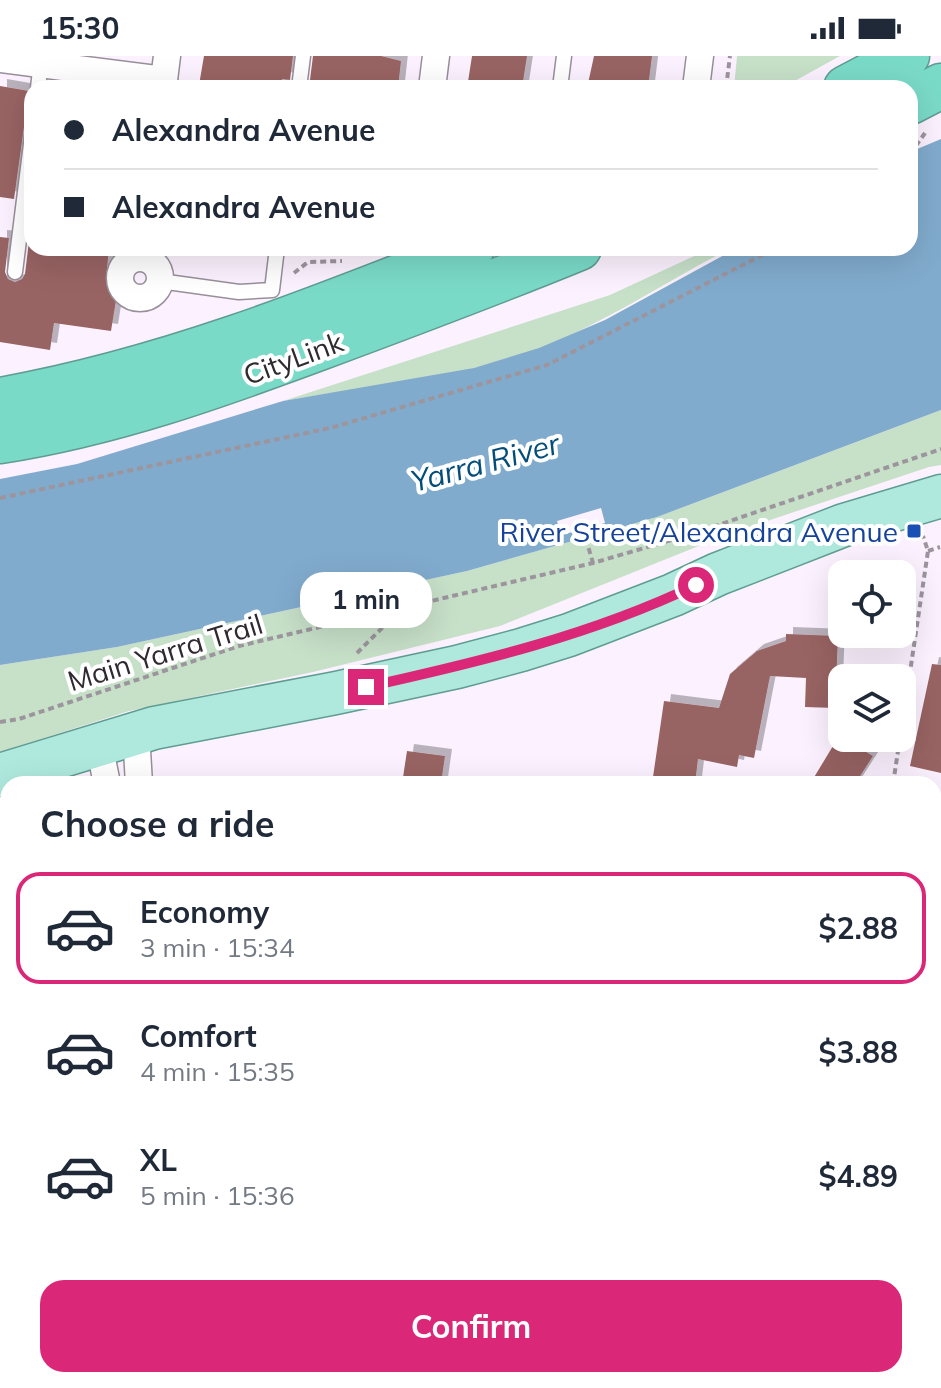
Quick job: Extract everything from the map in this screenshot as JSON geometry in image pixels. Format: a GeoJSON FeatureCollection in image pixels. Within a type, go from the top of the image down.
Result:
{"type":"FeatureCollection","features":[{"type":"Feature","properties":{"kind":"highway"},"geometry":{"type":"LineString","coordinates":[[861,80],[907,56]]}},
{"type":"Feature","properties":{"kind":"highway"},"geometry":{"type":"LineString","coordinates":[[918,117],[941,86]]}},
{"type":"Feature","properties":{"kind":"highway"},"geometry":{"type":"LineString","coordinates":[[0,400],[97,380],[201,350],[451,256]]}},
{"type":"Feature","properties":{"kind":"highway","name":"CityLink"},"geometry":{"type":"LineString","coordinates":[[0,441],[34,436],[144,409],[215,386],[559,256]]}},
{"type":"Feature","properties":{"kind":"main road"},"geometry":{"type":"LineString","coordinates":[[0,775],[118,738],[457,667],[569,635],[844,525],[941,496]]}},
{"type":"Feature","properties":{"kind":"street"},"geometry":{"type":"LineString","coordinates":[[433,80],[436,56]]}},
{"type":"Feature","properties":{"kind":"street"},"geometry":{"type":"LineString","coordinates":[[697,80],[700,56]]}},
{"type":"Feature","properties":{"kind":"street"},"geometry":{"type":"LineString","coordinates":[[0,59],[40,69],[165,75]]}},
{"type":"Feature","properties":{"kind":"street"},"geometry":{"type":"LineString","coordinates":[[138,256],[129,261],[120,278],[125,291],[136,298],[155,292],[160,281],[158,268],[146,256]]}},
{"type":"Feature","properties":{"kind":"street"},"geometry":{"type":"LineString","coordinates":[[109,776],[118,738]]}},
{"type":"Feature","properties":{"kind":"street"},"geometry":{"type":"LineString","coordinates":[[118,738],[135,776]]}},
{"type":"Feature","properties":{"kind":"lane"},"geometry":{"type":"LineString","coordinates":[[300,80],[303,56]]}},
{"type":"Feature","properties":{"kind":"lane"},"geometry":{"type":"LineString","coordinates":[[561,80],[564,56]]}},
{"type":"Feature","properties":{"kind":"lane"},"geometry":{"type":"LineString","coordinates":[[15,272],[24,200]]}},
{"type":"Feature","properties":{"kind":"lane"},"geometry":{"type":"LineString","coordinates":[[160,281],[239,292],[272,290],[276,256]]}},
{"type":"Feature","properties":{"kind":"path"},"geometry":{"type":"LineString","coordinates":[[727,80],[730,56]]}},
{"type":"Feature","properties":{"kind":"path"},"geometry":{"type":"LineString","coordinates":[[0,498],[330,428],[547,365],[760,256]]}},
{"type":"Feature","properties":{"kind":"path","name":"Main Yarra Trail"},"geometry":{"type":"LineString","coordinates":[[0,722],[19,719],[239,646],[593,563],[692,534],[941,449]]}},
{"type":"Feature","properties":{"kind":"path"},"geometry":{"type":"LineString","coordinates":[[583,529],[593,563]]}},
{"type":"Feature","properties":{"kind":"path"},"geometry":{"type":"LineString","coordinates":[[911,664],[928,551],[923,536]]}},
{"type":"Feature","properties":{"kind":"path"},"geometry":{"type":"LineString","coordinates":[[928,551],[940,547]]}},
{"type":"Feature","properties":{"kind":"path"},"geometry":{"type":"LineString","coordinates":[[336,693],[343,667],[388,622],[394,609]]}},
{"type":"Feature","properties":{"kind":"path"},"geometry":{"type":"LineString","coordinates":[[894,776],[898,752]]}},
{"type":"Feature","properties":{"kind":"green space"},"geometry":{"type":"Polygon","coordinates":[[[737,56],[840,56],[796,80],[735,80],[737,56]]]}},
{"type":"Feature","properties":{"kind":"green space"},"geometry":{"type":"Polygon","coordinates":[[[694,256],[717,256],[614,313],[541,348],[447,374],[283,401],[610,295],[694,256]]]}},
{"type":"Feature","properties":{"kind":"green space"},"geometry":{"type":"Polygon","coordinates":[[[941,410],[941,465],[731,533],[500,626],[313,672],[129,711],[0,752],[0,665],[117,647],[467,571],[657,517],[941,410]]]}},
{"type":"Feature","properties":{"kind":"water","name":"Yarra River"},"geometry":{"type":"Polygon","coordinates":[[[941,139],[941,410],[657,517],[467,571],[117,647],[0,665],[0,479],[77,464],[283,401],[474,368],[539,348],[605,320],[722,256],[918,256],[918,149],[941,139]]]}},
{"type":"Feature","properties":{"kind":"pier"},"geometry":{"type":"Polygon","coordinates":[[[601,508],[605,523],[587,528],[590,540],[583,542],[580,530],[561,535],[557,521],[601,508]]]}},
{"type":"Feature","properties":{"kind":"building"},"geometry":{"type":"Polygon","coordinates":[[[204,56],[293,56],[290,80],[200,80],[204,56]]]}},
{"type":"Feature","properties":{"kind":"building"},"geometry":{"type":"Polygon","coordinates":[[[313,56],[381,56],[401,61],[399,80],[310,80],[313,56]]]}},
{"type":"Feature","properties":{"kind":"building"},"geometry":{"type":"Polygon","coordinates":[[[472,56],[527,56],[523,80],[468,80],[472,56]]]}},
{"type":"Feature","properties":{"kind":"building"},"geometry":{"type":"Polygon","coordinates":[[[594,56],[652,56],[649,80],[589,80],[594,56]]]}},
{"type":"Feature","properties":{"kind":"building"},"geometry":{"type":"Polygon","coordinates":[[[0,86],[24,90],[24,127],[14,199],[0,197],[0,86]]]}},
{"type":"Feature","properties":{"kind":"building"},"geometry":{"type":"Polygon","coordinates":[[[0,237],[9,238],[5,272],[8,279],[15,282],[25,274],[27,256],[108,256],[106,280],[119,282],[111,331],[54,323],[50,350],[0,342],[0,237]]]}},
{"type":"Feature","properties":{"kind":"building"},"geometry":{"type":"Polygon","coordinates":[[[786,634],[828,636],[828,648],[838,648],[837,664],[828,664],[828,708],[805,707],[806,678],[770,676],[754,758],[739,755],[737,767],[698,759],[696,776],[653,776],[664,701],[719,708],[730,674],[757,651],[786,641],[786,634]]]}},
{"type":"Feature","properties":{"kind":"building"},"geometry":{"type":"Polygon","coordinates":[[[932,664],[941,665],[941,773],[910,766],[913,752],[916,752],[916,738],[932,664]]]}},
{"type":"Feature","properties":{"kind":"building"},"geometry":{"type":"Polygon","coordinates":[[[407,751],[445,756],[442,776],[403,776],[407,751]]]}},
{"type":"Feature","properties":{"kind":"building"},"geometry":{"type":"Polygon","coordinates":[[[829,752],[866,752],[873,756],[860,776],[815,776],[829,752]]]}},
{"type":"Feature","properties":{"kind":"place","name":"River Street/Alexandra Avenue"},"geometry":{"type":"Point","coordinates":[914,531]}},
{"type":"Feature","properties":{"kind":"route"},"geometry":{"type":"LineString","coordinates":[[366,687],[521,650],[569,635],[696,585]]}}]}
